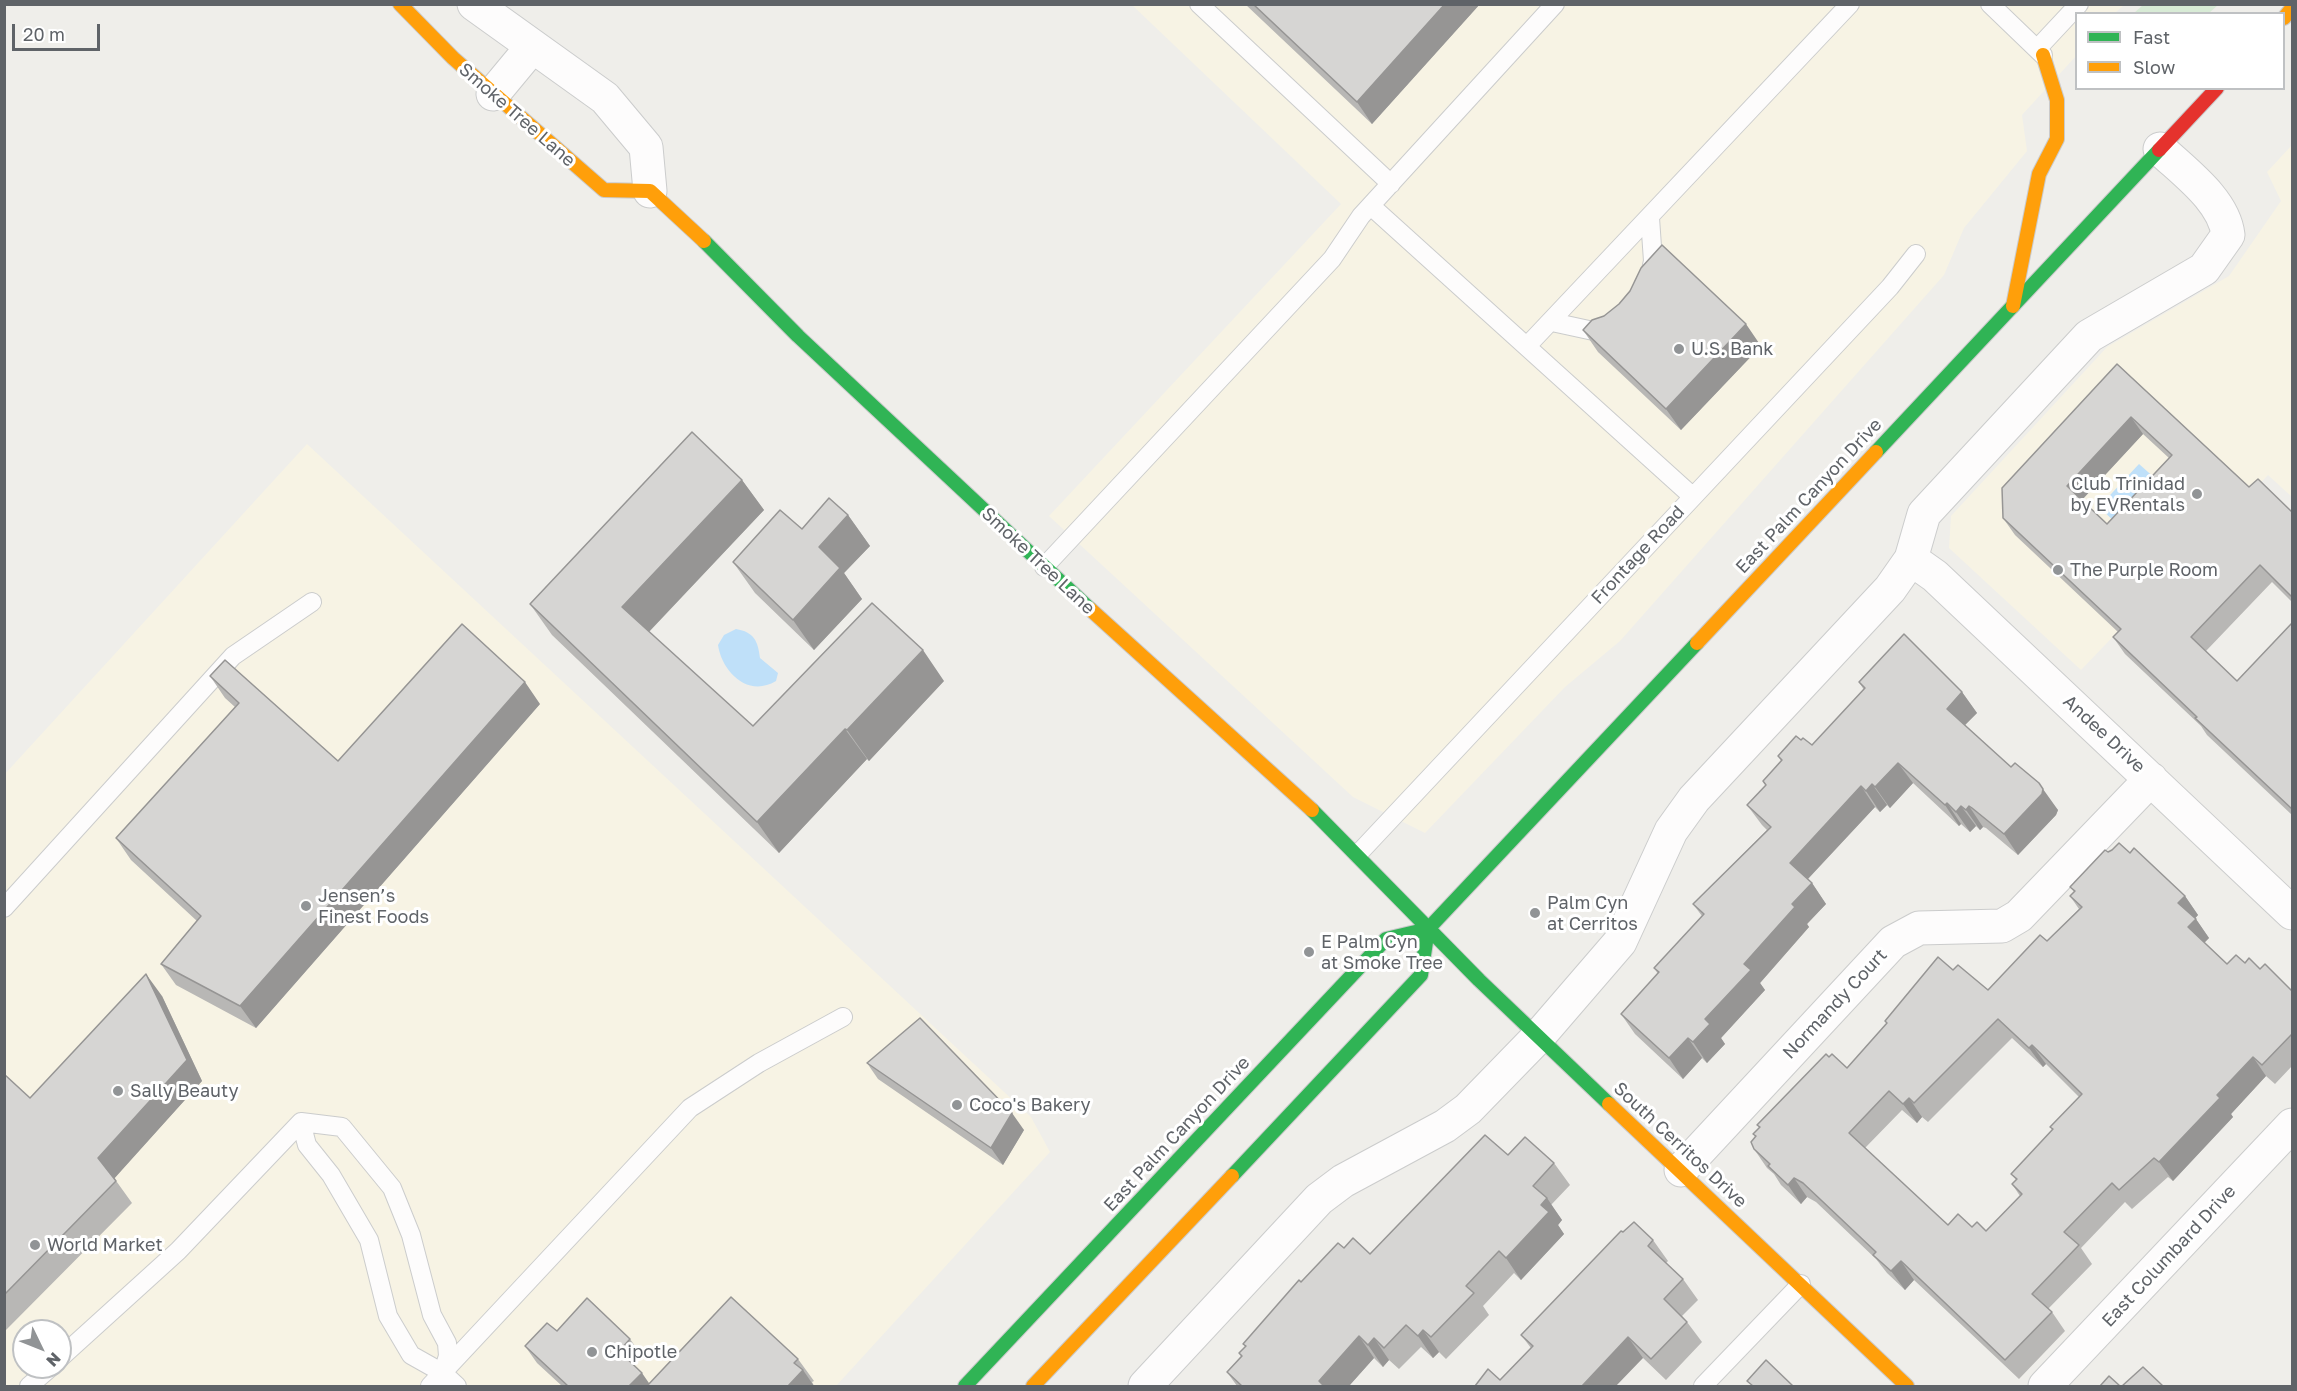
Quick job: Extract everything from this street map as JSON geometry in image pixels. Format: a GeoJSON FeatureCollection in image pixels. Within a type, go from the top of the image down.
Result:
{"type":"FeatureCollection","features":[{"type":"Feature","properties":{"kind":"main road","name":"Smoke Tree Lane"},"geometry":{"type":"LineString","coordinates":[[400,4],[453,58],[604,190],[650,191],[696,233],[806,344],[1044,567],[1358,854],[1428,929]]}},
{"type":"Feature","properties":{"kind":"main road"},"geometry":{"type":"LineString","coordinates":[[2013,306],[2039,174],[2057,139],[2057,100],[2040,52]]}},
{"type":"Feature","properties":{"kind":"main road","name":"East Palm Canyon Drive"},"geometry":{"type":"LineString","coordinates":[[965,1386],[1386,939],[1428,929],[2215,90]]}},
{"type":"Feature","properties":{"kind":"main road"},"geometry":{"type":"LineString","coordinates":[[1033,1386],[1415,982],[1421,975],[1428,929]]}},
{"type":"Feature","properties":{"kind":"main road","name":"South Cerritos Drive"},"geometry":{"type":"LineString","coordinates":[[1428,929],[1907,1386]]}},
{"type":"Feature","properties":{"kind":"street"},"geometry":{"type":"LineString","coordinates":[[474,4],[605,98],[646,147],[650,191]]}},
{"type":"Feature","properties":{"kind":"street"},"geometry":{"type":"LineString","coordinates":[[493,94],[532,47]]}},
{"type":"Feature","properties":{"kind":"street"},"geometry":{"type":"LineString","coordinates":[[1145,1386],[1319,1199],[1342,1181],[1445,1126],[1460,1115],[1539,1036],[1620,942],[1671,831],[1694,799],[1890,589],[1911,559],[1924,514],[2089,336],[2204,269],[2228,235],[2227,224],[2214,202],[2160,149]]}},
{"type":"Feature","properties":{"kind":"street","name":"Andee Drive"},"geometry":{"type":"LineString","coordinates":[[1911,559],[1935,576],[2292,913]]}},
{"type":"Feature","properties":{"kind":"street","name":"Normandy Court"},"geometry":{"type":"LineString","coordinates":[[1681,1170],[1893,942],[1919,928],[2002,926],[2019,916],[2151,779]]}},
{"type":"Feature","properties":{"kind":"street","name":"East Columbard Drive"},"geometry":{"type":"LineString","coordinates":[[2045,1386],[2292,1125]]}},
{"type":"Feature","properties":{"kind":"lane"},"geometry":{"type":"LineString","coordinates":[[1199,4],[1391,184]]}},
{"type":"Feature","properties":{"kind":"lane"},"geometry":{"type":"LineString","coordinates":[[1044,567],[1332,259],[1371,206],[1555,4]]}},
{"type":"Feature","properties":{"kind":"lane"},"geometry":{"type":"LineString","coordinates":[[1527,346],[1650,219],[1850,4]]}},
{"type":"Feature","properties":{"kind":"lane"},"geometry":{"type":"LineString","coordinates":[[1990,4],[2040,52],[2079,4]]}},
{"type":"Feature","properties":{"kind":"lane"},"geometry":{"type":"LineString","coordinates":[[1371,206],[1692,496]]}},
{"type":"Feature","properties":{"kind":"lane"},"geometry":{"type":"LineString","coordinates":[[1641,298],[1647,289],[1653,261],[1650,219]]}},
{"type":"Feature","properties":{"kind":"lane","name":"Frontage Road"},"geometry":{"type":"LineString","coordinates":[[1358,854],[1890,287],[1916,254]]}},
{"type":"Feature","properties":{"kind":"lane"},"geometry":{"type":"LineString","coordinates":[[1552,322],[1598,332],[1614,329],[1622,322]]}},
{"type":"Feature","properties":{"kind":"lane"},"geometry":{"type":"LineString","coordinates":[[4,908],[233,656],[312,602]]}},
{"type":"Feature","properties":{"kind":"lane"},"geometry":{"type":"LineString","coordinates":[[436,1380],[690,1108],[759,1063],[843,1017]]}},
{"type":"Feature","properties":{"kind":"lane"},"geometry":{"type":"LineString","coordinates":[[301,1122],[342,1127],[392,1188],[411,1235],[432,1315],[447,1343],[448,1356],[436,1380]]}},
{"type":"Feature","properties":{"kind":"lane"},"geometry":{"type":"LineString","coordinates":[[301,1122],[307,1145],[331,1175],[369,1240],[388,1316],[411,1355],[436,1380],[457,1386]]}},
{"type":"Feature","properties":{"kind":"lane"},"geometry":{"type":"LineString","coordinates":[[72,1348],[178,1251],[301,1122]]}},
{"type":"Feature","properties":{"kind":"lane"},"geometry":{"type":"LineString","coordinates":[[1703,1386],[1801,1284]]}},
{"type":"Feature","properties":{"kind":"shaded area"},"geometry":{"type":"Polygon","coordinates":[[[1132,5],[2124,5],[2116,12],[2075,12],[2075,57],[2022,115],[2027,151],[1964,228],[1944,275],[1620,641],[1565,687],[1425,833],[1353,797],[1049,516],[1341,204],[1132,5]]]}},
{"type":"Feature","properties":{"kind":"shaded area"},"geometry":{"type":"Polygon","coordinates":[[[2292,145],[2292,497],[2268,475],[2081,670],[1949,548],[1951,516],[2107,347],[2229,276],[2281,201],[2267,172],[2292,145]]]}},
{"type":"Feature","properties":{"kind":"shaded area"},"geometry":{"type":"Polygon","coordinates":[[[307,444],[1031,1117],[1050,1152],[836,1386],[5,1386],[4,775],[307,444]]]}},
{"type":"Feature","properties":{"kind":"green space"},"geometry":{"type":"Polygon","coordinates":[[[2145,4],[2218,5],[2210,12],[2135,12],[2145,4]]]}},
{"type":"Feature","properties":{"kind":"water"},"geometry":{"type":"Polygon","coordinates":[[[2139,464],[2157,480],[2116,523],[2099,507],[2139,464]]]}},
{"type":"Feature","properties":{"kind":"water"},"geometry":{"type":"Polygon","coordinates":[[[736,629],[747,632],[754,638],[760,658],[778,673],[776,681],[756,686],[738,680],[731,673],[720,655],[718,645],[724,635],[736,629]]]}},
{"type":"Feature","properties":{"kind":"building"},"geometry":{"type":"Polygon","coordinates":[[[1253,4],[1445,4],[1357,102],[1253,4]]]}},
{"type":"Feature","properties":{"kind":"building","name":"U.S. Bank"},"geometry":{"type":"Polygon","coordinates":[[[1662,245],[1746,324],[1666,409],[1583,330],[1592,320],[1604,316],[1619,304],[1630,291],[1641,268],[1662,245]]]}},
{"type":"Feature","properties":{"kind":"building"},"geometry":{"type":"Polygon","coordinates":[[[2117,364],[2249,487],[2258,479],[2292,512],[2292,597],[2260,565],[2191,637],[2237,681],[2292,623],[2292,809],[2113,637],[2121,629],[2003,518],[2002,488],[2117,364]],[[2131,417],[2067,486],[2107,524],[2172,455],[2131,417]]]}},
{"type":"Feature","properties":{"kind":"building"},"geometry":{"type":"Polygon","coordinates":[[[692,432],[742,480],[622,607],[753,726],[872,603],[923,650],[757,822],[530,604],[692,432]]]}},
{"type":"Feature","properties":{"kind":"building"},"geometry":{"type":"Polygon","coordinates":[[[829,498],[848,515],[819,547],[840,568],[793,620],[733,562],[780,510],[802,529],[829,498]]]}},
{"type":"Feature","properties":{"kind":"building"},"geometry":{"type":"Polygon","coordinates":[[[462,624],[525,682],[240,1006],[161,964],[201,916],[116,838],[239,703],[210,676],[225,660],[338,761],[462,624]]]}},
{"type":"Feature","properties":{"kind":"building"},"geometry":{"type":"Polygon","coordinates":[[[1904,634],[1962,692],[1947,709],[2011,767],[2015,763],[2039,783],[2043,789],[2042,794],[2004,834],[1969,806],[1966,810],[1961,806],[1956,812],[1947,803],[1945,805],[1898,763],[1875,787],[1872,784],[1866,791],[1861,786],[1790,863],[1812,883],[1792,904],[1795,907],[1744,964],[1751,970],[1705,1019],[1710,1024],[1693,1042],[1688,1038],[1669,1058],[1621,1014],[1659,972],[1654,968],[1704,914],[1693,904],[1771,827],[1747,805],[1766,785],[1763,781],[1782,760],[1778,756],[1796,736],[1812,745],[1865,688],[1859,682],[1904,634]]]}},
{"type":"Feature","properties":{"kind":"building"},"geometry":{"type":"Polygon","coordinates":[[[2119,843],[2130,853],[2134,848],[2185,896],[2178,903],[2196,919],[2188,927],[2227,964],[2236,955],[2245,963],[2249,958],[2260,969],[2265,964],[2292,991],[2292,1034],[2262,1065],[2253,1057],[2217,1095],[2220,1098],[2159,1162],[2154,1158],[2119,1190],[2112,1183],[2064,1232],[2079,1245],[2032,1294],[2052,1312],[2005,1360],[1901,1261],[1891,1271],[1873,1255],[1876,1252],[1803,1183],[1794,1178],[1788,1185],[1768,1166],[1770,1164],[1754,1149],[1751,1142],[1756,1136],[1753,1134],[1760,1127],[1757,1125],[1826,1054],[1829,1057],[1832,1054],[1847,1068],[1887,1023],[1885,1021],[1938,957],[1953,970],[1958,965],[1988,990],[2040,935],[2047,941],[2082,907],[2070,896],[2075,891],[2070,887],[2105,850],[2108,852],[2119,843]],[[1998,1019],[1914,1103],[1909,1098],[1903,1104],[1889,1091],[1849,1133],[1948,1225],[1958,1214],[1972,1227],[1977,1222],[1986,1231],[2022,1194],[2012,1184],[2017,1179],[2011,1174],[2053,1129],[2050,1127],[2082,1094],[2032,1045],[2029,1048],[1998,1019]]]}},
{"type":"Feature","properties":{"kind":"building"},"geometry":{"type":"Polygon","coordinates":[[[146,974],[187,1060],[98,1158],[116,1181],[4,1295],[4,1074],[30,1098],[146,974]]]}},
{"type":"Feature","properties":{"kind":"building","name":"Coco's Bakery"},"geometry":{"type":"Polygon","coordinates":[[[920,1018],[1012,1113],[991,1148],[867,1063],[920,1018]]]}},
{"type":"Feature","properties":{"kind":"building"},"geometry":{"type":"Polygon","coordinates":[[[1485,1135],[1508,1155],[1525,1137],[1554,1163],[1533,1186],[1547,1198],[1541,1205],[1549,1212],[1506,1258],[1499,1251],[1466,1286],[1474,1293],[1431,1337],[1423,1330],[1418,1336],[1406,1325],[1384,1348],[1374,1338],[1368,1345],[1359,1336],[1319,1381],[1324,1386],[1242,1386],[1227,1372],[1242,1356],[1239,1353],[1246,1346],[1243,1344],[1299,1280],[1301,1282],[1338,1243],[1344,1248],[1353,1238],[1370,1254],[1485,1135]]]}},
{"type":"Feature","properties":{"kind":"building"},"geometry":{"type":"Polygon","coordinates":[[[1634,1222],[1653,1240],[1648,1246],[1683,1279],[1664,1299],[1687,1322],[1651,1359],[1628,1337],[1582,1386],[1475,1386],[1488,1369],[1500,1380],[1533,1346],[1521,1335],[1621,1231],[1623,1232],[1634,1222]]]}},
{"type":"Feature","properties":{"kind":"building"},"geometry":{"type":"Polygon","coordinates":[[[731,1297],[798,1359],[794,1363],[803,1370],[788,1386],[647,1386],[731,1297]]]}},
{"type":"Feature","properties":{"kind":"building","name":"Chipotle"},"geometry":{"type":"Polygon","coordinates":[[[587,1298],[630,1339],[619,1351],[642,1373],[629,1386],[568,1386],[525,1346],[547,1323],[557,1331],[587,1298]]]}},
{"type":"Feature","properties":{"kind":"building"},"geometry":{"type":"Polygon","coordinates":[[[1766,1360],[1793,1386],[1753,1386],[1747,1381],[1766,1360]]]}},
{"type":"Feature","properties":{"kind":"building"},"geometry":{"type":"Polygon","coordinates":[[[2143,1367],[2163,1386],[2122,1386],[2143,1367]]]}},
{"type":"Feature","properties":{"kind":"building"},"geometry":{"type":"Polygon","coordinates":[[[2109,1376],[2120,1386],[2100,1386],[2109,1376]]]}},
{"type":"Feature","properties":{"kind":"traffic: fast"},"geometry":{"type":"LineString","coordinates":[[1876,452],[2159,150]]}},
{"type":"Feature","properties":{"kind":"traffic: fast"},"geometry":{"type":"LineString","coordinates":[[704,241],[798,336],[1090,609]]}},
{"type":"Feature","properties":{"kind":"traffic: fast"},"geometry":{"type":"LineString","coordinates":[[1232,1176],[1421,975],[1428,929],[1697,643]]}},
{"type":"Feature","properties":{"kind":"traffic: fast"},"geometry":{"type":"LineString","coordinates":[[1312,810],[1479,980],[1609,1104]]}},
{"type":"Feature","properties":{"kind":"traffic: fast"},"geometry":{"type":"LineString","coordinates":[[965,1386],[1386,939],[1428,929]]}},
{"type":"Feature","properties":{"kind":"traffic: slow"},"geometry":{"type":"LineString","coordinates":[[400,4],[453,58],[604,190],[650,191],[704,241]]}},
{"type":"Feature","properties":{"kind":"traffic: slow"},"geometry":{"type":"LineString","coordinates":[[2285,17],[2292,8]]}},
{"type":"Feature","properties":{"kind":"traffic: slow"},"geometry":{"type":"LineString","coordinates":[[2013,306],[2039,174],[2057,139],[2057,100],[2043,55]]}},
{"type":"Feature","properties":{"kind":"traffic: slow"},"geometry":{"type":"LineString","coordinates":[[1697,643],[1876,452]]}},
{"type":"Feature","properties":{"kind":"traffic: slow"},"geometry":{"type":"LineString","coordinates":[[1090,609],[1312,810]]}},
{"type":"Feature","properties":{"kind":"traffic: slow"},"geometry":{"type":"LineString","coordinates":[[1609,1104],[1907,1386]]}},
{"type":"Feature","properties":{"kind":"traffic: slow"},"geometry":{"type":"LineString","coordinates":[[1033,1386],[1232,1176]]}},
{"type":"Feature","properties":{"kind":"traffic: jam"},"geometry":{"type":"LineString","coordinates":[[2159,150],[2215,90]]}},
{"type":"Feature","properties":{"kind":"place","name":"U.S. Bank"},"geometry":{"type":"Point","coordinates":[1679,349]}},
{"type":"Feature","properties":{"kind":"place","name":"Club Trinidad by EVRentals"},"geometry":{"type":"Point","coordinates":[2197,494]}},
{"type":"Feature","properties":{"kind":"place","name":"The Purple Room"},"geometry":{"type":"Point","coordinates":[2058,570]}},
{"type":"Feature","properties":{"kind":"place","name":"Jensen’s Finest Foods"},"geometry":{"type":"Point","coordinates":[306,906]}},
{"type":"Feature","properties":{"kind":"place","name":"Palm Cyn at Cerritos"},"geometry":{"type":"Point","coordinates":[1535,913]}},
{"type":"Feature","properties":{"kind":"place","name":"E Palm Cyn at Smoke Tree"},"geometry":{"type":"Point","coordinates":[1309,952]}},
{"type":"Feature","properties":{"kind":"place","name":"Sally Beauty"},"geometry":{"type":"Point","coordinates":[118,1091]}},
{"type":"Feature","properties":{"kind":"place","name":"Coco's Bakery"},"geometry":{"type":"Point","coordinates":[957,1105]}},
{"type":"Feature","properties":{"kind":"place","name":"World Market"},"geometry":{"type":"Point","coordinates":[35,1245]}},
{"type":"Feature","properties":{"kind":"place","name":"Chipotle"},"geometry":{"type":"Point","coordinates":[592,1352]}}]}
